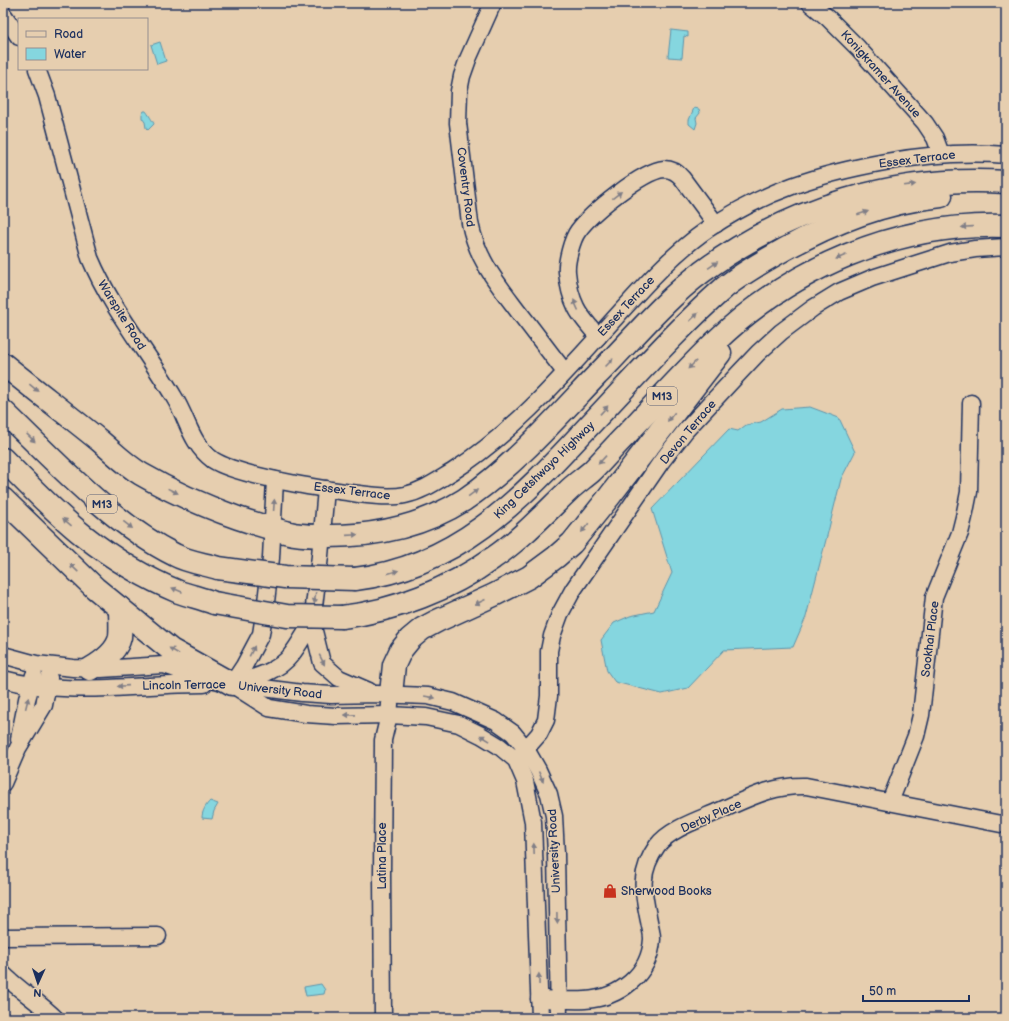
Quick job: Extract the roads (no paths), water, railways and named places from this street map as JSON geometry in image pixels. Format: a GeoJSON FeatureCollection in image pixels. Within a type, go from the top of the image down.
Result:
{"type":"FeatureCollection","features":[{"type":"Feature","properties":{"kind":"highway"},"geometry":{"type":"LineString","coordinates":[[3,364],[138,472],[169,490],[206,507],[272,529],[298,534],[349,536],[407,527],[436,516],[462,501],[486,484],[530,444],[667,303],[700,274],[760,234],[831,204],[892,188],[907,185],[944,182],[988,180],[1006,182]]}},
{"type":"Feature","properties":{"kind":"highway","name":"King Cetshwayo Highway"},"geometry":{"type":"LineString","coordinates":[[3,411],[81,486],[113,513],[147,540],[176,556],[218,568],[285,577],[354,579],[376,577],[396,572],[437,555],[473,535],[500,516],[558,460],[679,331],[725,287],[758,264],[802,240],[846,219],[895,203],[970,192],[1006,191]]}},
{"type":"Feature","properties":{"kind":"highway","name":"M13"},"geometry":{"type":"LineString","coordinates":[[3,459],[55,512],[83,535],[119,560],[149,578],[180,592],[214,603],[287,616],[342,617],[368,613],[413,600],[451,583],[493,558],[529,529],[569,490],[592,471],[715,342],[755,308],[777,292],[812,271],[842,256],[880,243],[916,233],[990,225],[1006,226]]}},
{"type":"Feature","properties":{"kind":"highway"},"geometry":{"type":"LineString","coordinates":[[386,701],[394,665],[401,650],[410,639],[422,629],[437,621],[494,596],[529,578],[572,543],[755,308]]}},
{"type":"Feature","properties":{"kind":"highway"},"geometry":{"type":"LineString","coordinates":[[3,499],[94,588],[171,650],[232,684]]}},
{"type":"Feature","properties":{"kind":"highway"},"geometry":{"type":"LineString","coordinates":[[90,669],[103,661],[120,639],[120,608]]}},
{"type":"Feature","properties":{"kind":"street","name":"Coventry Road"},"geometry":{"type":"LineString","coordinates":[[493,3],[468,60],[458,91],[458,123],[472,235],[479,254],[491,276],[565,372]]}},
{"type":"Feature","properties":{"kind":"street","name":"Konigkramer Avenue"},"geometry":{"type":"LineString","coordinates":[[810,3],[828,18],[858,48],[925,123],[941,154]]}},
{"type":"Feature","properties":{"kind":"street"},"geometry":{"type":"LineString","coordinates":[[3,14],[18,36]]}},
{"type":"Feature","properties":{"kind":"street","name":"Warspite Road"},"geometry":{"type":"LineString","coordinates":[[37,70],[47,96],[90,258],[108,295],[176,399],[191,436],[202,450],[215,461],[231,468],[275,480]]}},
{"type":"Feature","properties":{"kind":"street","name":"Essex Terrace"},"geometry":{"type":"LineString","coordinates":[[275,480],[376,496],[407,495],[428,487],[472,459],[516,421],[565,372],[646,284],[678,253],[716,224],[741,208],[778,191],[820,176],[862,166],[941,154],[971,153],[1006,155]]}},
{"type":"Feature","properties":{"kind":"street"},"geometry":{"type":"LineString","coordinates":[[598,337],[576,308],[570,289],[567,270],[571,246],[578,231],[601,207],[625,188],[655,171],[665,169],[672,170],[678,173],[716,224]]}},
{"type":"Feature","properties":{"kind":"street","name":"Devon Terrace"},"geometry":{"type":"LineString","coordinates":[[521,755],[539,734],[546,720],[549,696],[549,651],[552,636],[563,608],[573,590],[661,462],[686,430],[740,372],[781,332],[813,308],[839,292],[872,278],[950,253],[975,249],[1006,247]]}},
{"type":"Feature","properties":{"kind":"street","name":"Sookhai Place"},"geometry":{"type":"LineString","coordinates":[[890,802],[916,736],[921,715],[934,597],[960,533],[964,517],[969,492],[971,403]]}},
{"type":"Feature","properties":{"kind":"street"},"geometry":{"type":"LineString","coordinates":[[232,684],[244,666],[260,634],[267,595],[271,558],[275,480]]}},
{"type":"Feature","properties":{"kind":"street"},"geometry":{"type":"LineString","coordinates":[[326,489],[312,623],[322,663],[339,678],[386,701]]}},
{"type":"Feature","properties":{"kind":"street"},"geometry":{"type":"LineString","coordinates":[[232,684],[257,678],[282,664],[291,655],[312,623]]}},
{"type":"Feature","properties":{"kind":"street","name":"Lincoln Terrace"},"geometry":{"type":"LineString","coordinates":[[3,655],[44,665],[90,669],[164,666],[193,675],[232,684]]}},
{"type":"Feature","properties":{"kind":"street"},"geometry":{"type":"LineString","coordinates":[[18,748],[22,724],[32,685],[44,665]]}},
{"type":"Feature","properties":{"kind":"street"},"geometry":{"type":"LineString","coordinates":[[3,783],[18,748],[44,705],[48,687],[44,665]]}},
{"type":"Feature","properties":{"kind":"street","name":"Lincoln Terrace"},"geometry":{"type":"LineString","coordinates":[[3,679],[48,687],[88,688],[176,684],[232,684]]}},
{"type":"Feature","properties":{"kind":"street","name":"University Road"},"geometry":{"type":"LineString","coordinates":[[232,684],[309,694],[386,701],[426,718],[459,724],[499,746],[521,755],[538,770],[549,794],[554,816],[559,1018]]}},
{"type":"Feature","properties":{"kind":"street","name":"University Road"},"geometry":{"type":"LineString","coordinates":[[232,684],[269,708],[306,714],[336,716],[386,701],[428,696],[453,702],[496,721],[513,733],[521,755],[533,822],[540,1018]]}},
{"type":"Feature","properties":{"kind":"street","name":"Latina Place"},"geometry":{"type":"LineString","coordinates":[[383,1018],[383,740],[386,701]]}},
{"type":"Feature","properties":{"kind":"street","name":"Derby Place"},"geometry":{"type":"LineString","coordinates":[[539,999],[586,1000],[608,995],[624,988],[644,968],[652,938],[644,896],[645,871],[648,860],[658,845],[669,834],[774,788],[806,786],[1006,825]]}},
{"type":"Feature","properties":{"kind":"street"},"geometry":{"type":"LineString","coordinates":[[3,938],[158,936]]}},
{"type":"Feature","properties":{"kind":"street"},"geometry":{"type":"LineString","coordinates":[[3,974],[55,1018]]}},
{"type":"Feature","properties":{"kind":"water"},"geometry":{"type":"Polygon","coordinates":[[[671,30],[688,32],[688,37],[684,36],[682,58],[668,57],[671,30]]]}},
{"type":"Feature","properties":{"kind":"water"},"geometry":{"type":"Polygon","coordinates":[[[160,42],[166,61],[157,64],[151,45],[160,42]]]}},
{"type":"Feature","properties":{"kind":"water"},"geometry":{"type":"Polygon","coordinates":[[[694,108],[699,109],[700,113],[696,118],[697,123],[695,129],[689,124],[694,108]]]}},
{"type":"Feature","properties":{"kind":"water"},"geometry":{"type":"Polygon","coordinates":[[[144,111],[147,112],[154,124],[148,130],[142,118],[144,111]]]}},
{"type":"Feature","properties":{"kind":"water"},"geometry":{"type":"Polygon","coordinates":[[[810,407],[839,418],[855,452],[841,479],[806,617],[793,647],[724,650],[688,688],[662,694],[615,682],[607,671],[601,640],[614,623],[630,616],[654,611],[672,573],[652,509],[729,429],[738,431],[746,425],[761,422],[782,409],[810,407]]]}},
{"type":"Feature","properties":{"kind":"water"},"geometry":{"type":"Polygon","coordinates":[[[210,801],[218,804],[212,819],[202,818],[204,808],[210,801]]]}},
{"type":"Feature","properties":{"kind":"water"},"geometry":{"type":"Polygon","coordinates":[[[321,984],[325,990],[324,994],[306,996],[304,987],[321,984]]]}},
{"type":"Feature","properties":{"kind":"place","name":"Sherwood Books"},"geometry":{"type":"Point","coordinates":[610,891]}}]}
